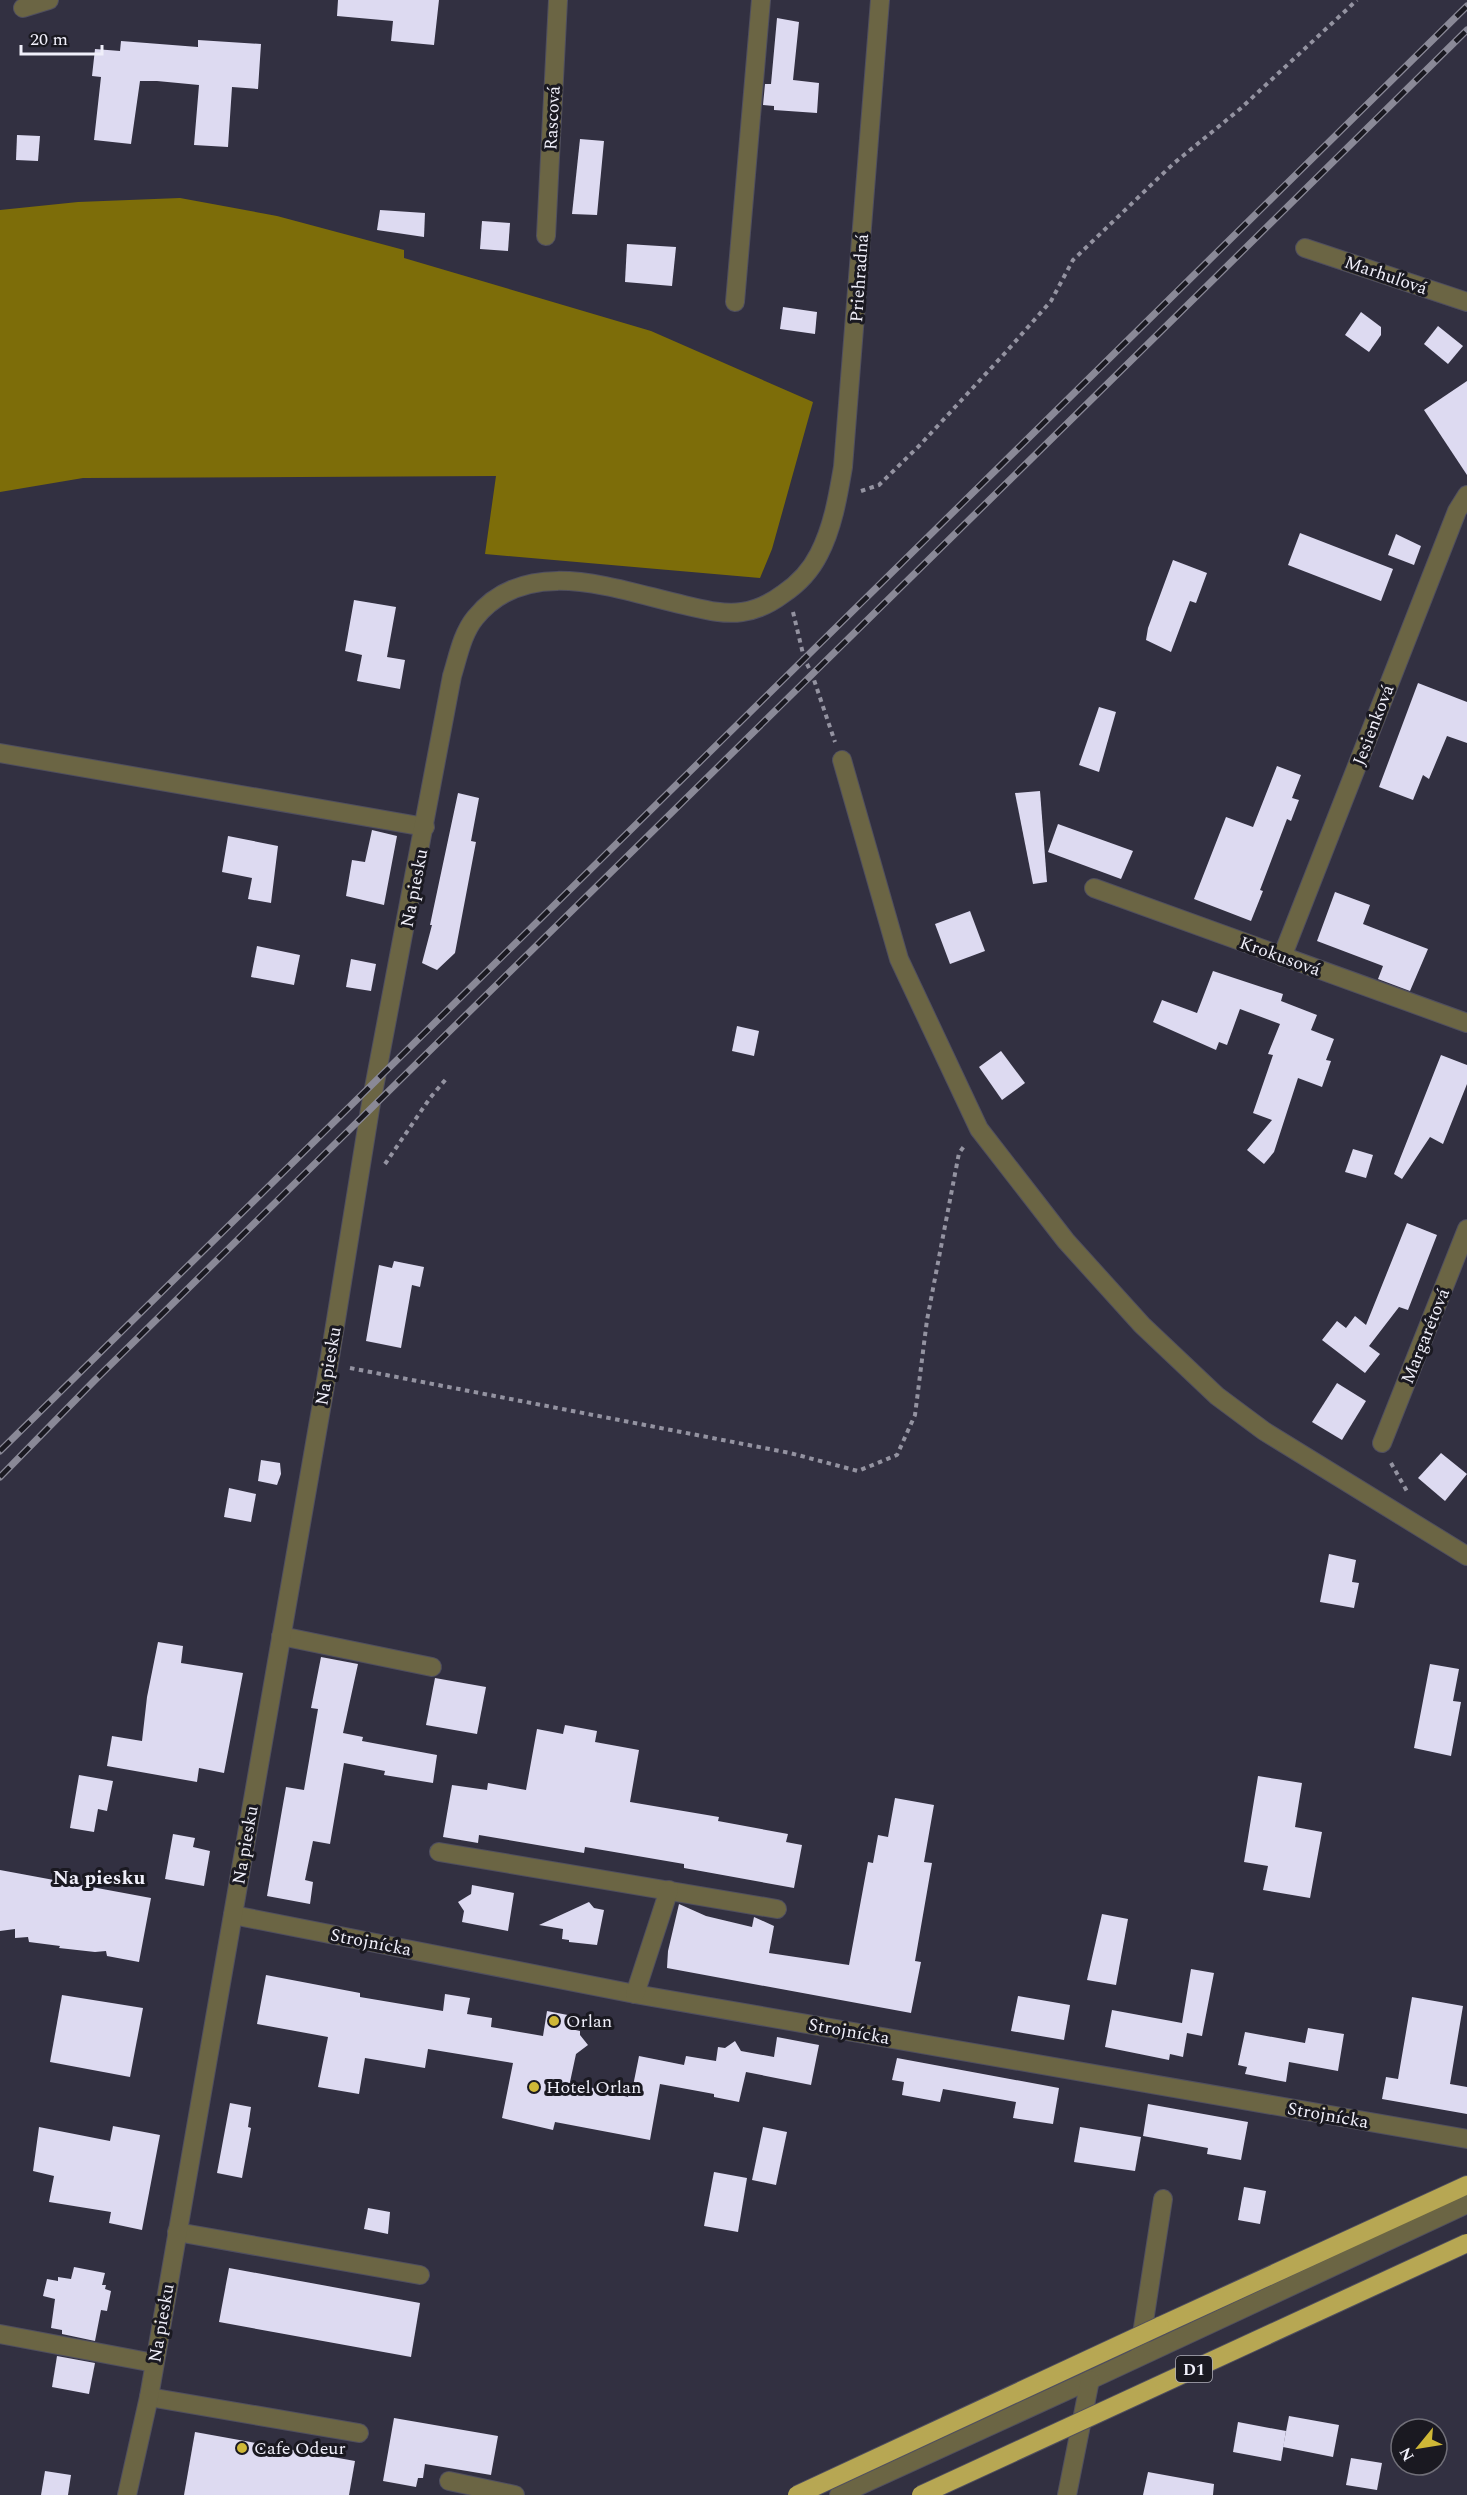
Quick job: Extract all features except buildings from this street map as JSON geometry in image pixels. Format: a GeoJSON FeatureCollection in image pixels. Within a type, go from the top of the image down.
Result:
{"type":"FeatureCollection","features":[{"type":"Feature","properties":{"kind":"highway"},"geometry":{"type":"LineString","coordinates":[[797,2495],[1467,2185]]}},
{"type":"Feature","properties":{"kind":"highway","name":"D1"},"geometry":{"type":"LineString","coordinates":[[921,2495],[1467,2243]]}},
{"type":"Feature","properties":{"kind":"street"},"geometry":{"type":"LineString","coordinates":[[23,8],[48,0]]}},
{"type":"Feature","properties":{"kind":"street","name":"Rascová"},"geometry":{"type":"LineString","coordinates":[[546,236],[558,0]]}},
{"type":"Feature","properties":{"kind":"street"},"geometry":{"type":"LineString","coordinates":[[735,302],[761,0]]}},
{"type":"Feature","properties":{"kind":"street","name":"Priehradná"},"geometry":{"type":"LineString","coordinates":[[820,553],[837,498],[848,416],[880,0]]}},
{"type":"Feature","properties":{"kind":"street","name":"Marhuľová"},"geometry":{"type":"LineString","coordinates":[[1305,248],[1467,302]]}},
{"type":"Feature","properties":{"kind":"street","name":"Jesienková"},"geometry":{"type":"LineString","coordinates":[[1282,957],[1457,511],[1467,495]]}},
{"type":"Feature","properties":{"kind":"street","name":"Na piesku"},"geometry":{"type":"LineString","coordinates":[[127,2495],[149,2397],[329,1363],[370,1109],[452,676],[465,635],[474,619],[498,597],[544,580],[566,581],[726,613],[756,609],[788,591],[807,572],[820,553]]}},
{"type":"Feature","properties":{"kind":"street"},"geometry":{"type":"LineString","coordinates":[[0,753],[425,826]]}},
{"type":"Feature","properties":{"kind":"street"},"geometry":{"type":"LineString","coordinates":[[842,760],[900,959],[979,1129],[1066,1241],[1142,1325],[1217,1396],[1264,1431],[1467,1556]]}},
{"type":"Feature","properties":{"kind":"street","name":"Krokusová"},"geometry":{"type":"LineString","coordinates":[[1094,888],[1467,1023]]}},
{"type":"Feature","properties":{"kind":"street","name":"Margarétová"},"geometry":{"type":"LineString","coordinates":[[1382,1443],[1467,1229]]}},
{"type":"Feature","properties":{"kind":"street"},"geometry":{"type":"LineString","coordinates":[[281,1636],[432,1667]]}},
{"type":"Feature","properties":{"kind":"street"},"geometry":{"type":"LineString","coordinates":[[439,1851],[777,1909]]}},
{"type":"Feature","properties":{"kind":"street"},"geometry":{"type":"LineString","coordinates":[[635,1994],[669,1890]]}},
{"type":"Feature","properties":{"kind":"street","name":"Strojnícka"},"geometry":{"type":"LineString","coordinates":[[233,1915],[635,1994],[1467,2139]]}},
{"type":"Feature","properties":{"kind":"street"},"geometry":{"type":"LineString","coordinates":[[1138,2358],[1163,2199]]}},
{"type":"Feature","properties":{"kind":"street"},"geometry":{"type":"LineString","coordinates":[[839,2495],[1467,2204]]}},
{"type":"Feature","properties":{"kind":"street"},"geometry":{"type":"LineString","coordinates":[[177,2232],[420,2275]]}},
{"type":"Feature","properties":{"kind":"street"},"geometry":{"type":"LineString","coordinates":[[0,2334],[154,2363]]}},
{"type":"Feature","properties":{"kind":"street"},"geometry":{"type":"LineString","coordinates":[[1067,2495],[1090,2380]]}},
{"type":"Feature","properties":{"kind":"street"},"geometry":{"type":"LineString","coordinates":[[149,2397],[358,2433]]}},
{"type":"Feature","properties":{"kind":"street"},"geometry":{"type":"LineString","coordinates":[[449,2481],[515,2495]]}},
{"type":"Feature","properties":{"kind":"path"},"geometry":{"type":"LineString","coordinates":[[837,498],[879,485],[928,437],[1044,310],[1073,260],[1173,164],[1240,109],[1357,0]]}},
{"type":"Feature","properties":{"kind":"path"},"geometry":{"type":"LineString","coordinates":[[788,591],[804,658],[812,674],[842,760]]}},
{"type":"Feature","properties":{"kind":"path"},"geometry":{"type":"LineString","coordinates":[[381,1169],[430,1098],[447,1079]]}},
{"type":"Feature","properties":{"kind":"path"},"geometry":{"type":"LineString","coordinates":[[329,1363],[414,1382],[768,1449],[858,1471],[897,1455],[915,1415],[927,1320],[959,1153],[979,1129]]}},
{"type":"Feature","properties":{"kind":"shaded area"},"geometry":{"type":"Polygon","coordinates":[[[180,198],[277,216],[404,250],[404,258],[651,331],[813,402],[772,549],[760,578],[485,554],[496,476],[83,478],[0,492],[0,210],[78,202],[180,198]]]}},
{"type":"Feature","properties":{"kind":"railway"},"geometry":{"type":"LineString","coordinates":[[0,1451],[1467,6]]}},
{"type":"Feature","properties":{"kind":"railway"},"geometry":{"type":"LineString","coordinates":[[0,1477],[94,1381],[1467,30]]}},
{"type":"Feature","properties":{"kind":"place","name":"Orlan"},"geometry":{"type":"Point","coordinates":[554,2021]}},
{"type":"Feature","properties":{"kind":"place","name":"Hotel Orlan"},"geometry":{"type":"Point","coordinates":[534,2087]}},
{"type":"Feature","properties":{"kind":"place","name":"Cafe Odeur"},"geometry":{"type":"Point","coordinates":[242,2448]}},
{"type":"Feature","properties":{"kind":"district","name":"Na piesku"},"geometry":{"type":"Point","coordinates":[99,1877]}}]}
